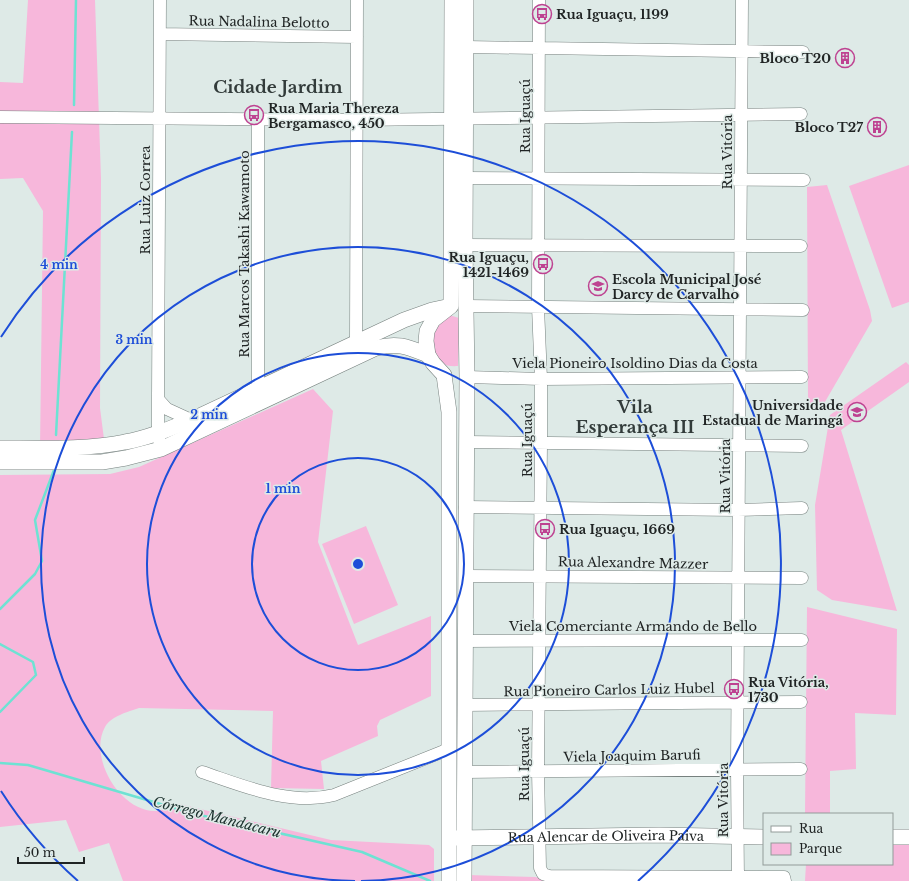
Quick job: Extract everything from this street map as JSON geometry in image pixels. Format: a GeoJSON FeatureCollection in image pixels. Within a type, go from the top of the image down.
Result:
{"type":"FeatureCollection","features":[{"type":"Feature","properties":{"kind":"main road"},"geometry":{"type":"LineString","coordinates":[[452,0],[459,118],[465,178],[465,245],[458,306]]}},
{"type":"Feature","properties":{"kind":"main road"},"geometry":{"type":"LineString","coordinates":[[464,881],[464,576],[467,377],[458,306],[459,118],[466,47],[466,0]]}},
{"type":"Feature","properties":{"kind":"main road"},"geometry":{"type":"LineString","coordinates":[[0,448],[104,445],[158,434],[404,320],[432,310],[458,306]]}},
{"type":"Feature","properties":{"kind":"main road"},"geometry":{"type":"LineString","coordinates":[[449,881],[449,412],[444,375],[428,355],[426,341],[427,331],[433,320],[458,306]]}},
{"type":"Feature","properties":{"kind":"main road"},"geometry":{"type":"LineString","coordinates":[[0,462],[102,462],[126,458],[161,449],[376,348],[388,344],[398,344],[428,355]]}},
{"type":"Feature","properties":{"kind":"main road"},"geometry":{"type":"LineString","coordinates":[[444,375],[467,377]]}},
{"type":"Feature","properties":{"kind":"main road","name":"Rua Alencar de Oliveira Paiva"},"geometry":{"type":"LineString","coordinates":[[448,838],[538,838],[659,835],[763,837]]}},
{"type":"Feature","properties":{"kind":"main road"},"geometry":{"type":"LineString","coordinates":[[893,837],[909,838]]}},
{"type":"Feature","properties":{"kind":"street","name":"Rua Luiz Correa"},"geometry":{"type":"LineString","coordinates":[[160,0],[158,434],[161,449]]}},
{"type":"Feature","properties":{"kind":"street"},"geometry":{"type":"LineString","coordinates":[[356,342],[358,120],[357,0]]}},
{"type":"Feature","properties":{"kind":"street","name":"Rua Iguaçú"},"geometry":{"type":"LineString","coordinates":[[539,0],[538,307],[541,379],[541,443],[538,838],[540,868],[543,874],[549,876],[738,878]]}},
{"type":"Feature","properties":{"kind":"street","name":"Rua Vitória"},"geometry":{"type":"LineString","coordinates":[[738,878],[737,702],[742,0]]}},
{"type":"Feature","properties":{"kind":"street","name":"Rua Nadalina Belotto"},"geometry":{"type":"LineString","coordinates":[[160,34],[357,37]]}},
{"type":"Feature","properties":{"kind":"street"},"geometry":{"type":"LineString","coordinates":[[466,47],[803,52]]}},
{"type":"Feature","properties":{"kind":"street"},"geometry":{"type":"LineString","coordinates":[[0,117],[358,120],[801,114]]}},
{"type":"Feature","properties":{"kind":"street","name":"Rua Marcos Takashi Kawamoto"},"geometry":{"type":"LineString","coordinates":[[258,119],[258,388]]}},
{"type":"Feature","properties":{"kind":"street"},"geometry":{"type":"LineString","coordinates":[[465,178],[804,180]]}},
{"type":"Feature","properties":{"kind":"street"},"geometry":{"type":"LineString","coordinates":[[465,245],[740,248],[801,246]]}},
{"type":"Feature","properties":{"kind":"street"},"geometry":{"type":"LineString","coordinates":[[458,306],[803,310]]}},
{"type":"Feature","properties":{"kind":"street","name":"Viela Pioneiro Isoldino Dias da Costa"},"geometry":{"type":"LineString","coordinates":[[467,377],[541,379],[802,377]]}},
{"type":"Feature","properties":{"kind":"street"},"geometry":{"type":"LineString","coordinates":[[158,399],[167,409],[191,420]]}},
{"type":"Feature","properties":{"kind":"street"},"geometry":{"type":"LineString","coordinates":[[466,442],[739,444],[802,446]]}},
{"type":"Feature","properties":{"kind":"street"},"geometry":{"type":"LineString","coordinates":[[465,507],[738,510],[802,508]]}},
{"type":"Feature","properties":{"kind":"street","name":"Rua Alexandre Mazzer"},"geometry":{"type":"LineString","coordinates":[[464,576],[540,575],[802,578]]}},
{"type":"Feature","properties":{"kind":"street","name":"Viela Comerciante Armando de Bello"},"geometry":{"type":"LineString","coordinates":[[464,641],[802,640]]}},
{"type":"Feature","properties":{"kind":"street","name":"Rua Pioneiro Carlos Luiz Hubel"},"geometry":{"type":"LineString","coordinates":[[464,705],[538,706],[801,702]]}},
{"type":"Feature","properties":{"kind":"street"},"geometry":{"type":"LineString","coordinates":[[202,772],[269,794],[318,799],[334,795],[449,748]]}},
{"type":"Feature","properties":{"kind":"street","name":"Viela Joaquim Barufi"},"geometry":{"type":"LineString","coordinates":[[464,772],[801,769]]}},
{"type":"Feature","properties":{"kind":"street"},"geometry":{"type":"LineString","coordinates":[[738,878],[784,877],[784,881]]}},
{"type":"Feature","properties":{"kind":"green space"},"geometry":{"type":"Polygon","coordinates":[[[28,0],[95,0],[101,179],[100,408],[105,447],[40,448],[43,211],[23,178],[0,179],[0,82],[23,83],[28,0]]]}},
{"type":"Feature","properties":{"kind":"green space"},"geometry":{"type":"Polygon","coordinates":[[[909,165],[909,302],[892,308],[849,186],[909,165]]]}},
{"type":"Feature","properties":{"kind":"green space"},"geometry":{"type":"Polygon","coordinates":[[[827,185],[870,310],[872,321],[822,407],[819,409],[813,408],[808,403],[807,187],[827,185]]]}},
{"type":"Feature","properties":{"kind":"green space"},"geometry":{"type":"Polygon","coordinates":[[[449,315],[459,318],[458,366],[444,364],[437,357],[435,352],[432,332],[449,315]]]}},
{"type":"Feature","properties":{"kind":"green space"},"geometry":{"type":"Polygon","coordinates":[[[906,362],[909,365],[909,382],[841,430],[897,611],[832,600],[817,590],[815,505],[830,415],[906,362]]]}},
{"type":"Feature","properties":{"kind":"green space"},"geometry":{"type":"Polygon","coordinates":[[[313,389],[333,411],[318,542],[358,645],[431,616],[431,696],[380,720],[377,726],[378,736],[321,761],[324,789],[271,788],[273,711],[139,708],[115,717],[105,727],[101,739],[101,753],[104,767],[111,781],[120,793],[130,803],[143,809],[158,811],[175,803],[331,840],[429,845],[434,849],[434,881],[123,881],[109,843],[79,852],[66,820],[0,827],[0,475],[110,474],[139,467],[313,389]]]}},
{"type":"Feature","properties":{"kind":"green space"},"geometry":{"type":"Polygon","coordinates":[[[366,526],[398,605],[354,624],[322,544],[366,526]]]}},
{"type":"Feature","properties":{"kind":"green space"},"geometry":{"type":"Polygon","coordinates":[[[807,607],[897,629],[896,715],[855,713],[856,769],[830,771],[830,813],[805,813],[807,607]]]}},
{"type":"Feature","properties":{"kind":"green space"},"geometry":{"type":"Polygon","coordinates":[[[893,843],[909,843],[909,881],[805,881],[806,865],[893,865],[893,843]]]}},
{"type":"Feature","properties":{"kind":"green space"},"geometry":{"type":"Polygon","coordinates":[[[468,875],[535,877],[553,881],[468,881],[468,875]]]}},
{"type":"Feature","properties":{"kind":"waterway"},"geometry":{"type":"LineString","coordinates":[[74,105],[76,0]]}},
{"type":"Feature","properties":{"kind":"waterway"},"geometry":{"type":"LineString","coordinates":[[56,435],[72,132]]}},
{"type":"Feature","properties":{"kind":"waterway"},"geometry":{"type":"LineString","coordinates":[[0,609],[35,574],[42,561],[35,520],[54,470]]}},
{"type":"Feature","properties":{"kind":"waterway"},"geometry":{"type":"LineString","coordinates":[[0,644],[33,662],[36,675],[0,712]]}},
{"type":"Feature","properties":{"kind":"waterway","name":"Córrego Mandacaru"},"geometry":{"type":"LineString","coordinates":[[0,763],[28,765],[191,813],[362,852],[430,881]]}},
{"type":"Feature","properties":{"kind":"place","name":"Rua Iguaçu, 1199"},"geometry":{"type":"Point","coordinates":[542,14]}},
{"type":"Feature","properties":{"kind":"place","name":"Bloco T20"},"geometry":{"type":"Point","coordinates":[845,58]}},
{"type":"Feature","properties":{"kind":"place","name":"Rua Maria Thereza Bergamasco, 450"},"geometry":{"type":"Point","coordinates":[254,115]}},
{"type":"Feature","properties":{"kind":"place","name":"Bloco T27"},"geometry":{"type":"Point","coordinates":[877,127]}},
{"type":"Feature","properties":{"kind":"place","name":"Rua Iguaçu, 1421-1469"},"geometry":{"type":"Point","coordinates":[543,264]}},
{"type":"Feature","properties":{"kind":"place","name":"Escola Municipal José Darcy de Carvalho"},"geometry":{"type":"Point","coordinates":[598,286]}},
{"type":"Feature","properties":{"kind":"place","name":"Universidade Estadual de Maringá"},"geometry":{"type":"Point","coordinates":[857,412]}},
{"type":"Feature","properties":{"kind":"place","name":"Rua Iguaçu, 1669"},"geometry":{"type":"Point","coordinates":[545,529]}},
{"type":"Feature","properties":{"kind":"place","name":"Rua Vitória, 1730"},"geometry":{"type":"Point","coordinates":[734,689]}},
{"type":"Feature","properties":{"kind":"district","name":"Cidade Jardim"},"geometry":{"type":"Point","coordinates":[278,87]}},
{"type":"Feature","properties":{"kind":"district","name":"Vila Esperança III"},"geometry":{"type":"Point","coordinates":[635,417]}}]}
